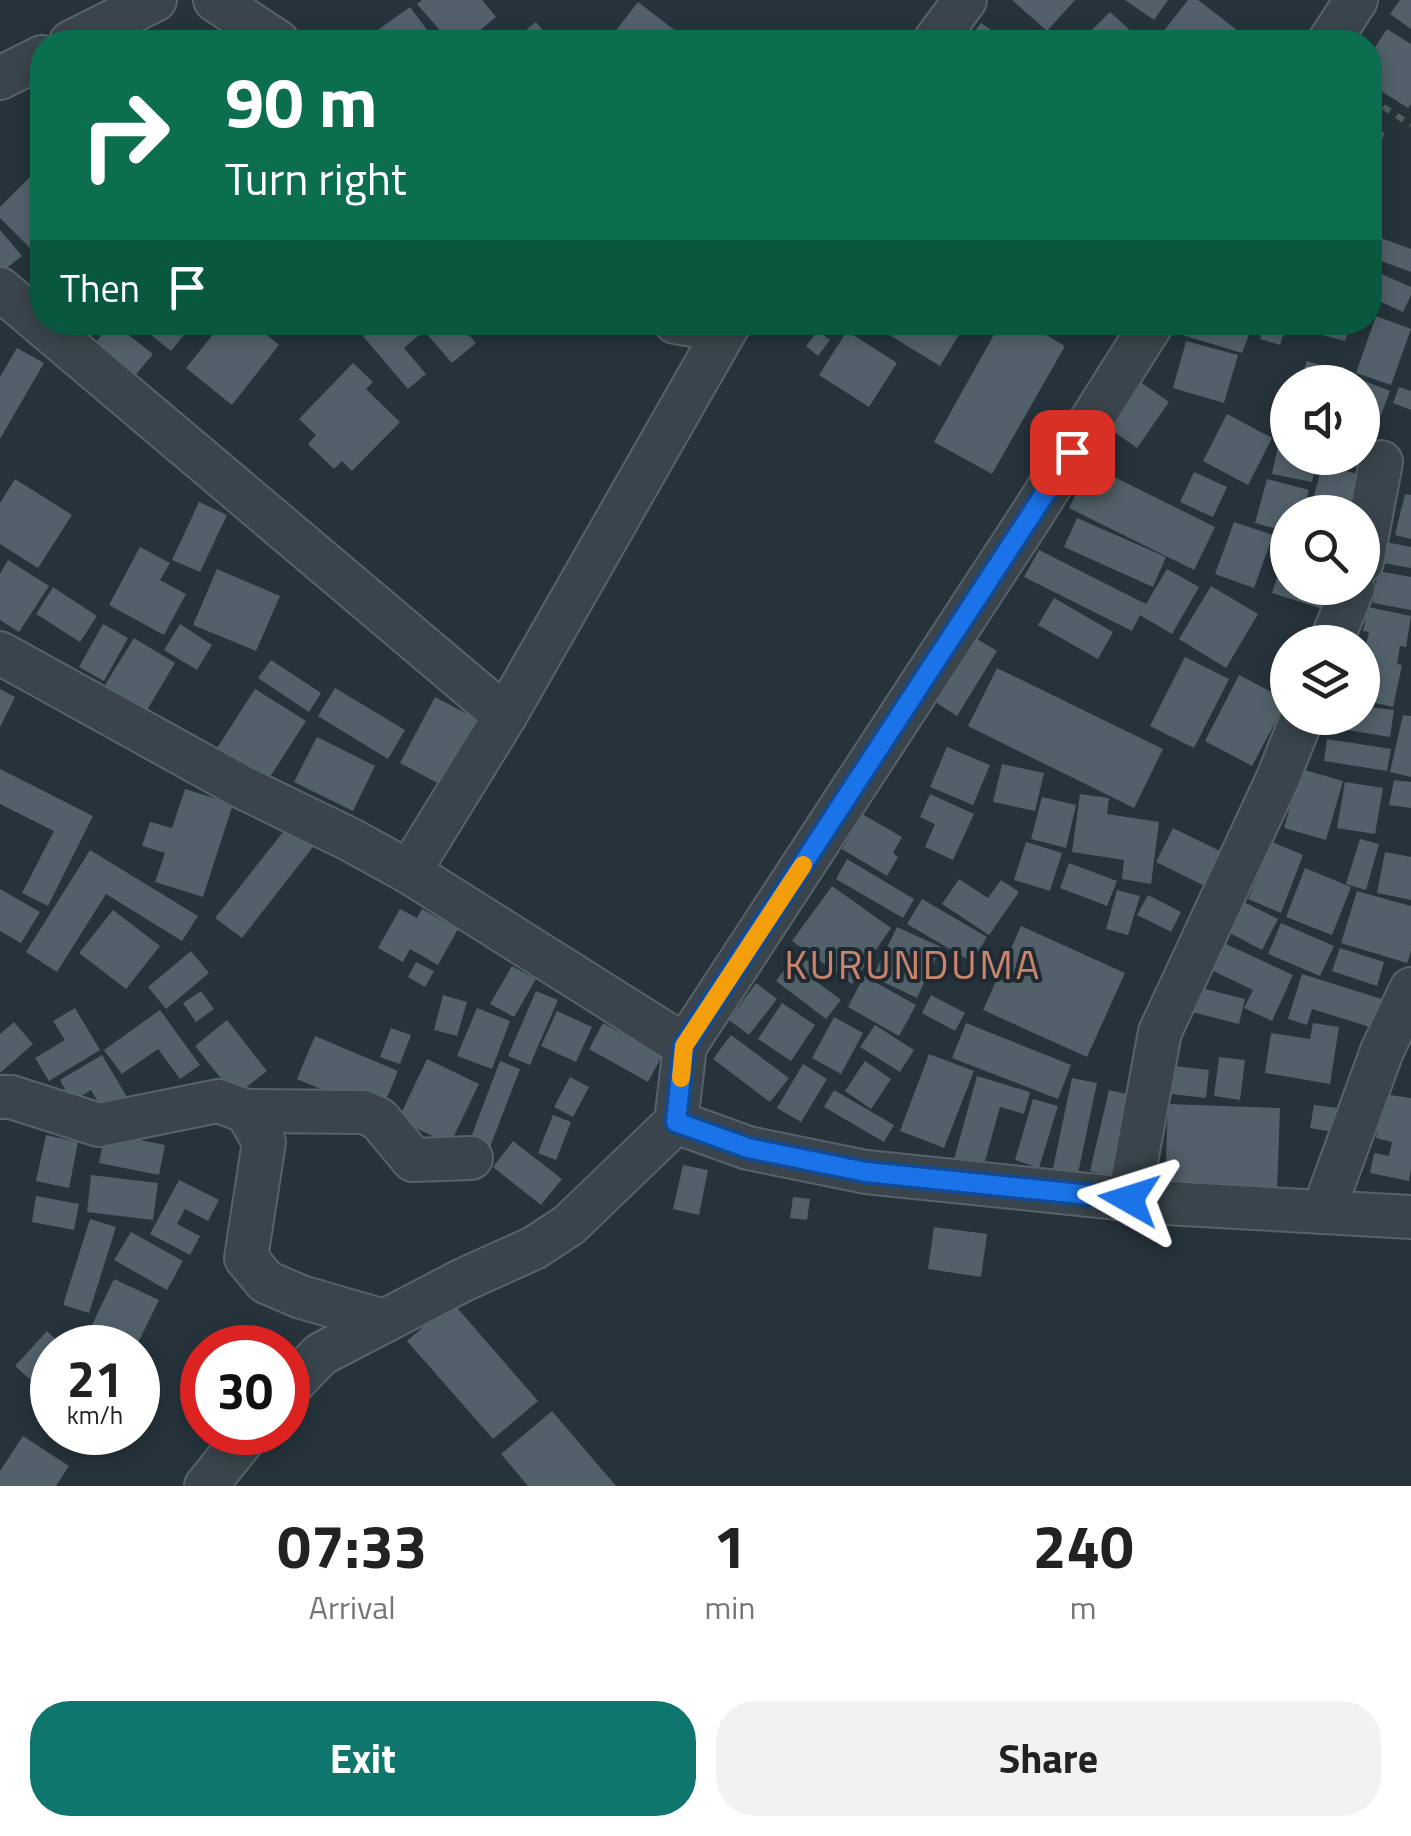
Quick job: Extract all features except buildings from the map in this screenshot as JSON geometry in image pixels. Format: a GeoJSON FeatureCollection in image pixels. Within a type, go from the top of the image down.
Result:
{"type":"FeatureCollection","features":[{"type":"Feature","properties":{"kind":"street"},"geometry":{"type":"LineString","coordinates":[[95,30],[155,0]]}},
{"type":"Feature","properties":{"kind":"street"},"geometry":{"type":"LineString","coordinates":[[215,0],[260,30]]}},
{"type":"Feature","properties":{"kind":"street"},"geometry":{"type":"LineString","coordinates":[[943,30],[965,0]]}},
{"type":"Feature","properties":{"kind":"street"},"geometry":{"type":"LineString","coordinates":[[1337,30],[1356,0]]}},
{"type":"Feature","properties":{"kind":"street"},"geometry":{"type":"LineString","coordinates":[[0,78],[30,63]]}},
{"type":"Feature","properties":{"kind":"street"},"geometry":{"type":"LineString","coordinates":[[0,289],[30,314]]}},
{"type":"Feature","properties":{"kind":"street"},"geometry":{"type":"LineString","coordinates":[[54,335],[504,716]]}},
{"type":"Feature","properties":{"kind":"street"},"geometry":{"type":"LineString","coordinates":[[409,872],[504,716],[723,335]]}},
{"type":"Feature","properties":{"kind":"street"},"geometry":{"type":"LineString","coordinates":[[310,1365],[321,1354],[534,1248],[569,1225],[676,1122],[684,1046],[1145,335]]}},
{"type":"Feature","properties":{"kind":"street"},"geometry":{"type":"LineString","coordinates":[[1375,495],[1381,462]]}},
{"type":"Feature","properties":{"kind":"street"},"geometry":{"type":"LineString","coordinates":[[0,654],[225,778],[409,872],[684,1046]]}},
{"type":"Feature","properties":{"kind":"street"},"geometry":{"type":"LineString","coordinates":[[1129,1199],[1160,1032],[1295,735]]}},
{"type":"Feature","properties":{"kind":"street"},"geometry":{"type":"LineString","coordinates":[[1323,1212],[1382,1051],[1411,989]]}},
{"type":"Feature","properties":{"kind":"street"},"geometry":{"type":"LineString","coordinates":[[4,1107],[99,1124],[218,1101],[246,1111],[364,1112],[379,1119],[413,1160],[471,1158]]}},
{"type":"Feature","properties":{"kind":"street"},"geometry":{"type":"LineString","coordinates":[[246,1111],[264,1142],[246,1258],[266,1282],[384,1322]]}},
{"type":"Feature","properties":{"kind":"street"},"geometry":{"type":"LineString","coordinates":[[676,1122],[748,1148],[866,1172],[1129,1199],[1411,1217]]}},
{"type":"Feature","properties":{"kind":"street"},"geometry":{"type":"LineString","coordinates":[[206,1486],[231,1455]]}},
{"type":"Feature","properties":{"kind":"path"},"geometry":{"type":"LineString","coordinates":[[1382,106],[1411,125]]}},
{"type":"Feature","properties":{"kind":"slow traffic"},"geometry":{"type":"LineString","coordinates":[[681,1078],[684,1046],[803,865]]}},
{"type":"Feature","properties":{"kind":"district","name":"KURUNDUMA"},"geometry":{"type":"Point","coordinates":[913,964]}},
{"type":"Feature","properties":{"kind":"route"},"geometry":{"type":"LineString","coordinates":[[1072,452],[684,1046],[676,1122],[748,1148],[866,1172],[1129,1199]]}}]}
